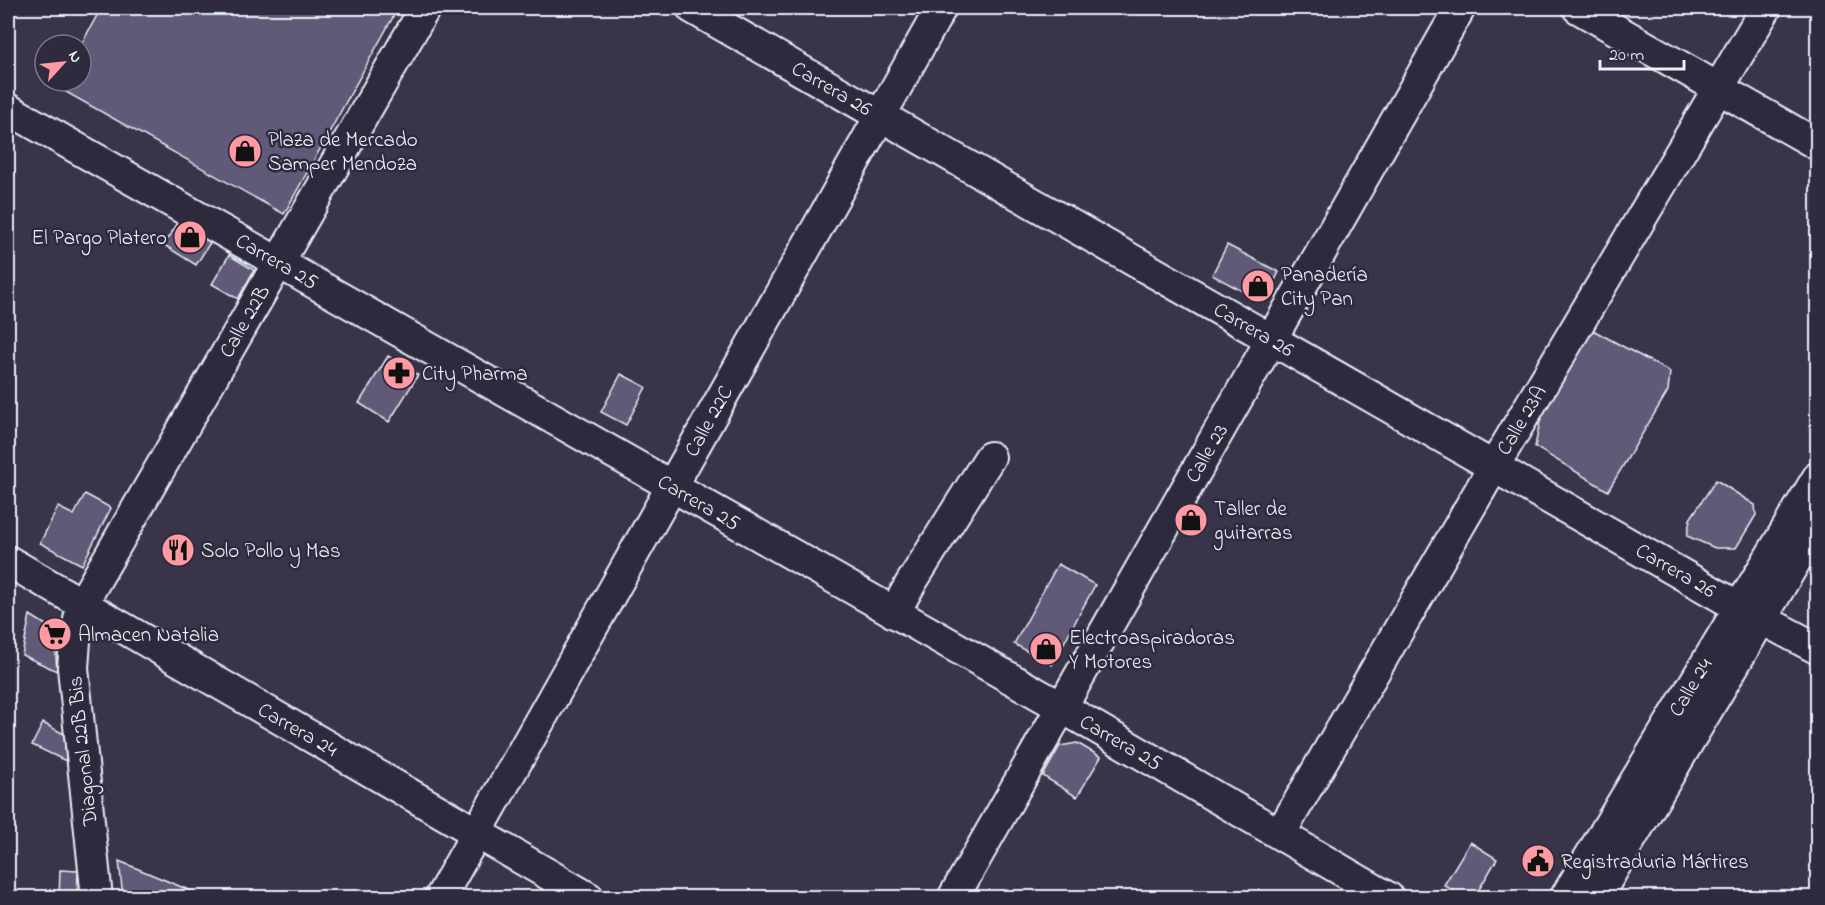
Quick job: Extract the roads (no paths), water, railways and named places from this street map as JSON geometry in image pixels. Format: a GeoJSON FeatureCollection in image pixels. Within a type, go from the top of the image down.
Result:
{"type":"FeatureCollection","features":[{"type":"Feature","properties":{"kind":"street","name":"Calle 22B"},"geometry":{"type":"LineString","coordinates":[[82,604],[425,8]]}},
{"type":"Feature","properties":{"kind":"street","name":"Carrera 26"},"geometry":{"type":"LineString","coordinates":[[692,8],[1750,613],[1818,649]]}},
{"type":"Feature","properties":{"kind":"street","name":"Calle 22C"},"geometry":{"type":"LineString","coordinates":[[440,897],[941,8]]}},
{"type":"Feature","properties":{"kind":"street","name":"Calle 23"},"geometry":{"type":"LineString","coordinates":[[952,897],[1460,8]]}},
{"type":"Feature","properties":{"kind":"street"},"geometry":{"type":"LineString","coordinates":[[1578,8],[1818,145]]}},
{"type":"Feature","properties":{"kind":"street","name":"Calle 23A"},"geometry":{"type":"LineString","coordinates":[[1280,834],[1494,466],[1766,8]]}},
{"type":"Feature","properties":{"kind":"street","name":"Carrera 25"},"geometry":{"type":"LineString","coordinates":[[8,109],[1061,707],[1389,897]]}},
{"type":"Feature","properties":{"kind":"street"},"geometry":{"type":"LineString","coordinates":[[894,613],[990,457]]}},
{"type":"Feature","properties":{"kind":"street","name":"Calle 24"},"geometry":{"type":"LineString","coordinates":[[1602,895],[1750,613],[1818,477]]}},
{"type":"Feature","properties":{"kind":"street","name":"Calle 24"},"geometry":{"type":"LineString","coordinates":[[1565,897],[1750,613],[1818,523]]}},
{"type":"Feature","properties":{"kind":"street","name":"Carrera 24"},"geometry":{"type":"LineString","coordinates":[[8,561],[589,897]]}},
{"type":"Feature","properties":{"kind":"street","name":"Diagonal 22B Bis"},"geometry":{"type":"LineString","coordinates":[[82,604],[73,668],[97,897]]}},
{"type":"Feature","properties":{"kind":"place","name":"Plaza de Mercado Samper Mendoza"},"geometry":{"type":"Point","coordinates":[245,151]}},
{"type":"Feature","properties":{"kind":"place","name":"El Pargo Platero"},"geometry":{"type":"Point","coordinates":[190,237]}},
{"type":"Feature","properties":{"kind":"place","name":"Panadería City Pan"},"geometry":{"type":"Point","coordinates":[1258,286]}},
{"type":"Feature","properties":{"kind":"place","name":"City Pharma"},"geometry":{"type":"Point","coordinates":[399,373]}},
{"type":"Feature","properties":{"kind":"place","name":"Taller de guitarras"},"geometry":{"type":"Point","coordinates":[1191,520]}},
{"type":"Feature","properties":{"kind":"place","name":"Solo Pollo y Mas"},"geometry":{"type":"Point","coordinates":[178,550]}},
{"type":"Feature","properties":{"kind":"place","name":"Almacen Natalia"},"geometry":{"type":"Point","coordinates":[55,634]}},
{"type":"Feature","properties":{"kind":"place","name":"Electroaspiradoras Y Motores"},"geometry":{"type":"Point","coordinates":[1046,649]}},
{"type":"Feature","properties":{"kind":"place","name":"Registraduria Mártires"},"geometry":{"type":"Point","coordinates":[1538,861]}}]}
